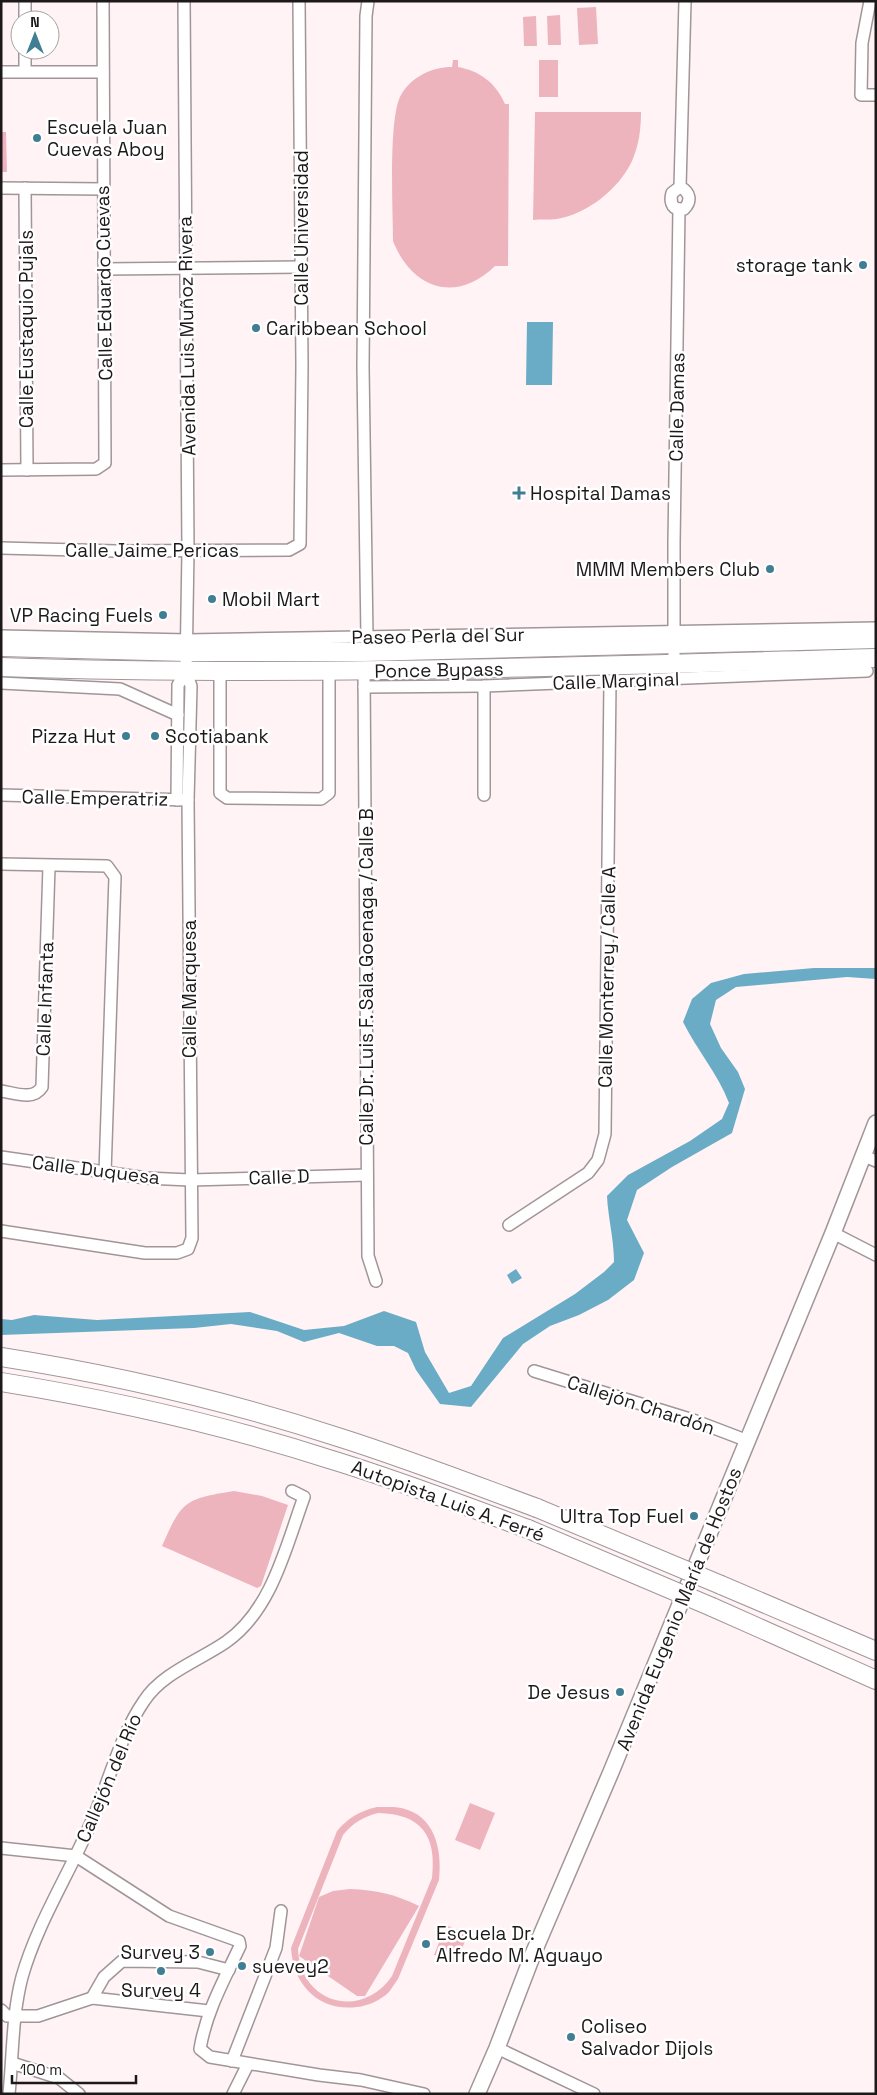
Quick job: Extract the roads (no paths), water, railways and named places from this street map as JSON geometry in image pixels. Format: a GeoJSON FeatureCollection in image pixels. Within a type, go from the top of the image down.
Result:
{"type":"FeatureCollection","features":[{"type":"Feature","properties":{"kind":"highway","name":"Ponce Bypass"},"geometry":{"type":"LineString","coordinates":[[1,647],[187,646],[339,652],[674,638],[876,639]]}},
{"type":"Feature","properties":{"kind":"highway"},"geometry":{"type":"LineString","coordinates":[[302,639],[339,652]]}},
{"type":"Feature","properties":{"kind":"highway","name":"Ponce Bypass"},"geometry":{"type":"LineString","coordinates":[[2,671],[329,672],[364,679],[674,664],[872,661]]}},
{"type":"Feature","properties":{"kind":"highway","name":"Autopista Luis A. Ferré"},"geometry":{"type":"LineString","coordinates":[[1,1357],[120,1379],[280,1419],[339,1437],[416,1463],[537,1508],[876,1651]]}},
{"type":"Feature","properties":{"kind":"highway","name":"Autopista Luis A. Ferré"},"geometry":{"type":"LineString","coordinates":[[1,1382],[120,1404],[193,1421],[331,1459],[404,1483],[528,1529],[712,1607],[876,1680]]}},
{"type":"Feature","properties":{"kind":"highway"},"geometry":{"type":"LineString","coordinates":[[815,1653],[830,1670],[876,1692]]}},
{"type":"Feature","properties":{"kind":"main road","name":"Avenida Eugenio María de Hostos"},"geometry":{"type":"LineString","coordinates":[[477,2094],[533,1954],[611,1772],[834,1233],[869,1158],[876,1123]]}},
{"type":"Feature","properties":{"kind":"street","name":"Calle Eduardo Cuevas"},"geometry":{"type":"LineString","coordinates":[[27,470],[96,469],[105,463],[103,1]]}},
{"type":"Feature","properties":{"kind":"street","name":"Avenida Luis Muñoz Rivera"},"geometry":{"type":"LineString","coordinates":[[184,1],[188,551],[186,672]]}},
{"type":"Feature","properties":{"kind":"street","name":"Calle Universidad"},"geometry":{"type":"LineString","coordinates":[[300,1],[300,544]]}},
{"type":"Feature","properties":{"kind":"street"},"geometry":{"type":"LineString","coordinates":[[367,637],[364,299],[366,16],[368,1]]}},
{"type":"Feature","properties":{"kind":"street","name":"Calle Damas"},"geometry":{"type":"LineString","coordinates":[[674,664],[679,209],[684,209],[690,198],[689,194],[680,187],[685,1]]}},
{"type":"Feature","properties":{"kind":"street"},"geometry":{"type":"LineString","coordinates":[[870,1],[862,42],[861,95],[876,95]]}},
{"type":"Feature","properties":{"kind":"street"},"geometry":{"type":"LineString","coordinates":[[25,60],[25,71]]}},
{"type":"Feature","properties":{"kind":"street"},"geometry":{"type":"LineString","coordinates":[[1,72],[103,72]]}},
{"type":"Feature","properties":{"kind":"street"},"geometry":{"type":"LineString","coordinates":[[1,188],[103,189]]}},
{"type":"Feature","properties":{"kind":"street","name":"Calle Eustaquio Pujals"},"geometry":{"type":"LineString","coordinates":[[25,188],[27,470]]}},
{"type":"Feature","properties":{"kind":"street"},"geometry":{"type":"LineString","coordinates":[[105,269],[301,267]]}},
{"type":"Feature","properties":{"kind":"street"},"geometry":{"type":"LineString","coordinates":[[1,470],[27,470]]}},
{"type":"Feature","properties":{"kind":"street","name":"Calle Jaime Pericas"},"geometry":{"type":"LineString","coordinates":[[1,548],[188,551],[289,550],[300,544]]}},
{"type":"Feature","properties":{"kind":"street","name":"Paseo Perla del Sur"},"geometry":{"type":"LineString","coordinates":[[1,636],[187,646],[367,637],[674,638],[876,628]]}},
{"type":"Feature","properties":{"kind":"street","name":"Calle Marginal"},"geometry":{"type":"LineString","coordinates":[[364,679],[484,686],[610,681],[872,661]]}},
{"type":"Feature","properties":{"kind":"street"},"geometry":{"type":"LineString","coordinates":[[2,671],[120,689],[178,715]]}},
{"type":"Feature","properties":{"kind":"street"},"geometry":{"type":"LineString","coordinates":[[220,671],[220,793],[227,798],[321,799],[329,793],[329,672]]}},
{"type":"Feature","properties":{"kind":"street","name":"Calle Marquesa"},"geometry":{"type":"LineString","coordinates":[[1,1231],[145,1252],[177,1254],[188,1249],[192,1238],[182,800],[177,757],[178,685],[186,672]]}},
{"type":"Feature","properties":{"kind":"street","name":"Calle Marquesa"},"geometry":{"type":"LineString","coordinates":[[182,800],[190,757],[191,686],[186,672]]}},
{"type":"Feature","properties":{"kind":"street","name":"Calle Dr. Luis F. Sala Goenaga / Calle B"},"geometry":{"type":"LineString","coordinates":[[364,679],[368,1256],[376,1281]]}},
{"type":"Feature","properties":{"kind":"street","name":"Calle Monterrey / Calle A"},"geometry":{"type":"LineString","coordinates":[[508,1226],[588,1174],[598,1160],[605,1134],[610,681]]}},
{"type":"Feature","properties":{"kind":"street"},"geometry":{"type":"LineString","coordinates":[[484,686],[484,795]]}},
{"type":"Feature","properties":{"kind":"street"},"geometry":{"type":"LineString","coordinates":[[177,757],[190,757]]}},
{"type":"Feature","properties":{"kind":"street","name":"Calle Emperatriz"},"geometry":{"type":"LineString","coordinates":[[1,795],[182,800]]}},
{"type":"Feature","properties":{"kind":"street"},"geometry":{"type":"LineString","coordinates":[[1,864],[107,866],[114,877],[105,1173]]}},
{"type":"Feature","properties":{"kind":"street","name":"Calle Infanta"},"geometry":{"type":"LineString","coordinates":[[1,1091],[31,1096],[39,1092],[42,1087],[48,866]]}},
{"type":"Feature","properties":{"kind":"street","name":"Calle Duquesa"},"geometry":{"type":"LineString","coordinates":[[1,1157],[146,1178],[190,1180]]}},
{"type":"Feature","properties":{"kind":"street","name":"Calle D"},"geometry":{"type":"LineString","coordinates":[[190,1180],[367,1175]]}},
{"type":"Feature","properties":{"kind":"street"},"geometry":{"type":"LineString","coordinates":[[834,1233],[876,1254]]}},
{"type":"Feature","properties":{"kind":"street","name":"Callejón Chardón"},"geometry":{"type":"LineString","coordinates":[[534,1371],[693,1420],[748,1441]]}},
{"type":"Feature","properties":{"kind":"street","name":"Callejón del Río"},"geometry":{"type":"LineString","coordinates":[[9,2094],[14,2016],[22,1977],[34,1944],[91,1824],[122,1738],[145,1699],[170,1675],[228,1640],[252,1617],[271,1589],[304,1497],[292,1491]]}},
{"type":"Feature","properties":{"kind":"street"},"geometry":{"type":"LineString","coordinates":[[1,1848],[76,1856],[169,1916],[239,1941],[240,1946],[210,2011],[200,2049],[210,2057],[361,2080],[424,2094]]}},
{"type":"Feature","properties":{"kind":"street"},"geometry":{"type":"LineString","coordinates":[[232,2061],[276,1948],[281,1911]]}},
{"type":"Feature","properties":{"kind":"street"},"geometry":{"type":"LineString","coordinates":[[92,1998],[104,1977],[122,1961],[198,1962],[229,1970]]}},
{"type":"Feature","properties":{"kind":"street"},"geometry":{"type":"LineString","coordinates":[[1,2010],[7,2016],[38,2016],[92,1998],[210,2011]]}},
{"type":"Feature","properties":{"kind":"street"},"geometry":{"type":"LineString","coordinates":[[497,2048],[594,2094]]}},
{"type":"Feature","properties":{"kind":"street"},"geometry":{"type":"LineString","coordinates":[[12,2063],[59,2078],[79,2094]]}},
{"type":"Feature","properties":{"kind":"street"},"geometry":{"type":"LineString","coordinates":[[234,2094],[248,2064]]}},
{"type":"Feature","properties":{"kind":"water"},"geometry":{"type":"Polygon","coordinates":[[[527,322],[553,322],[552,385],[526,385],[527,322]]]}},
{"type":"Feature","properties":{"kind":"water"},"geometry":{"type":"Polygon","coordinates":[[[814,968],[876,968],[876,979],[847,977],[736,987],[716,1000],[710,1024],[721,1048],[738,1072],[745,1089],[732,1133],[672,1167],[637,1190],[627,1220],[644,1253],[634,1280],[608,1300],[579,1315],[550,1326],[523,1344],[471,1407],[440,1404],[416,1370],[408,1353],[394,1346],[377,1346],[339,1333],[304,1342],[277,1331],[231,1324],[194,1328],[1,1335],[1,1319],[12,1320],[34,1315],[97,1320],[250,1312],[304,1330],[344,1326],[384,1311],[416,1322],[425,1352],[449,1393],[471,1386],[503,1338],[575,1294],[614,1262],[607,1196],[628,1175],[690,1141],[722,1119],[729,1103],[719,1082],[683,1022],[692,999],[711,983],[744,974],[814,968]]]}},
{"type":"Feature","properties":{"kind":"water"},"geometry":{"type":"Polygon","coordinates":[[[516,1269],[522,1278],[512,1284],[507,1275],[516,1269]]]}},
{"type":"Feature","properties":{"kind":"place","name":"Escuela Juan Cuevas Aboy"},"geometry":{"type":"Point","coordinates":[37,138]}},
{"type":"Feature","properties":{"kind":"place","name":"storage tank"},"geometry":{"type":"Point","coordinates":[863,265]}},
{"type":"Feature","properties":{"kind":"place","name":"Caribbean School"},"geometry":{"type":"Point","coordinates":[256,328]}},
{"type":"Feature","properties":{"kind":"place","name":"Hospital Damas"},"geometry":{"type":"Point","coordinates":[519,493]}},
{"type":"Feature","properties":{"kind":"place","name":"MMM Members Club"},"geometry":{"type":"Point","coordinates":[770,569]}},
{"type":"Feature","properties":{"kind":"place","name":"Mobil Mart"},"geometry":{"type":"Point","coordinates":[212,599]}},
{"type":"Feature","properties":{"kind":"place","name":"VP Racing Fuels"},"geometry":{"type":"Point","coordinates":[163,615]}},
{"type":"Feature","properties":{"kind":"place","name":"Pizza Hut"},"geometry":{"type":"Point","coordinates":[126,736]}},
{"type":"Feature","properties":{"kind":"place","name":"Scotiabank"},"geometry":{"type":"Point","coordinates":[155,736]}},
{"type":"Feature","properties":{"kind":"place","name":"Ultra Top Fuel"},"geometry":{"type":"Point","coordinates":[694,1516]}},
{"type":"Feature","properties":{"kind":"place","name":"De Jesus"},"geometry":{"type":"Point","coordinates":[620,1692]}},
{"type":"Feature","properties":{"kind":"place","name":"Escuela Dr. Alfredo M. Aguayo"},"geometry":{"type":"Point","coordinates":[426,1944]}},
{"type":"Feature","properties":{"kind":"place","name":"Survey 3"},"geometry":{"type":"Point","coordinates":[210,1952]}},
{"type":"Feature","properties":{"kind":"place","name":"suevey2"},"geometry":{"type":"Point","coordinates":[242,1966]}},
{"type":"Feature","properties":{"kind":"place","name":"Survey 4"},"geometry":{"type":"Point","coordinates":[161,1971]}},
{"type":"Feature","properties":{"kind":"place","name":"Coliseo Salvador Dijols"},"geometry":{"type":"Point","coordinates":[571,2037]}}]}
